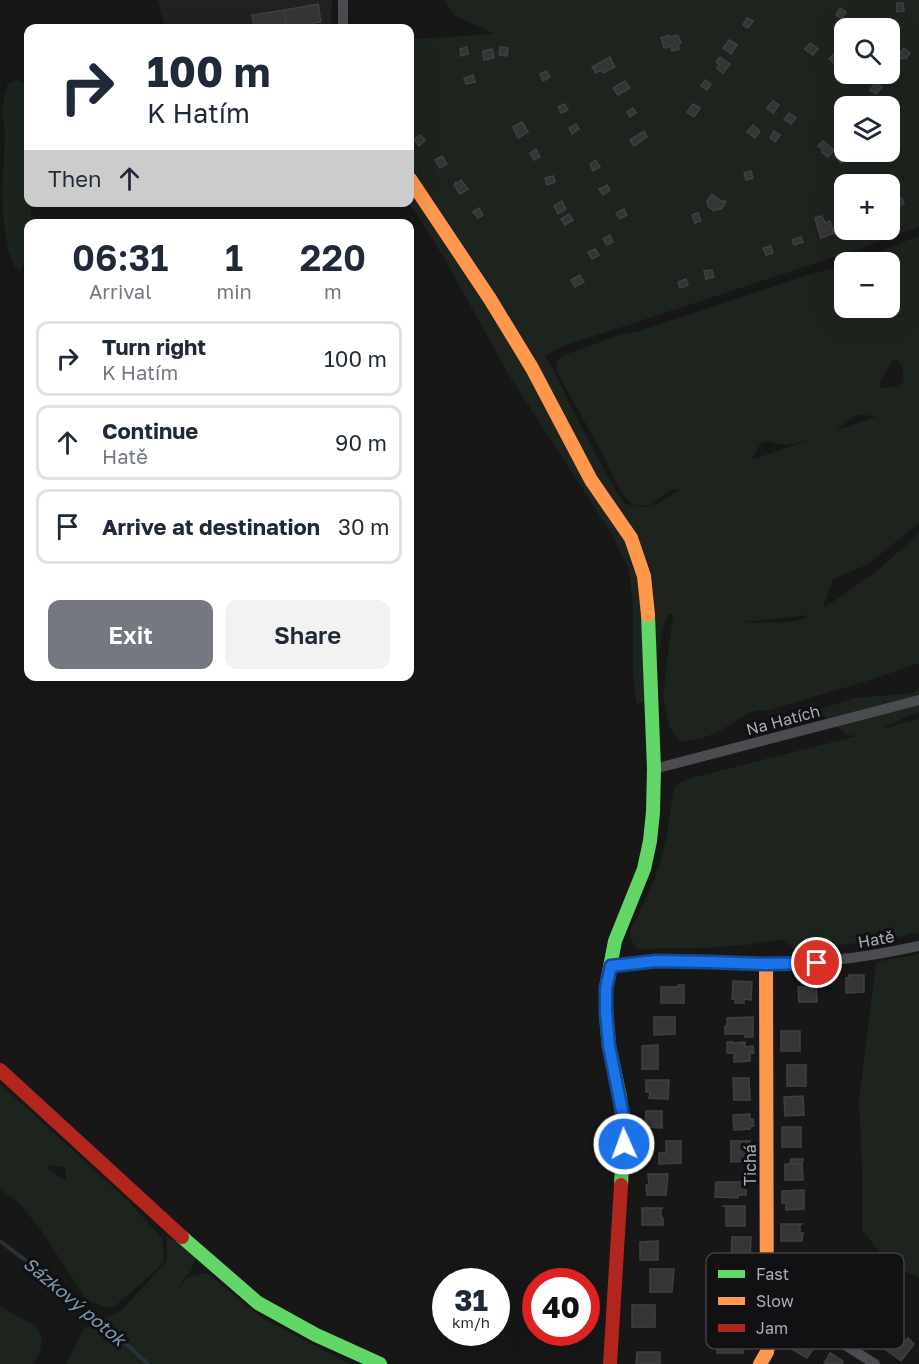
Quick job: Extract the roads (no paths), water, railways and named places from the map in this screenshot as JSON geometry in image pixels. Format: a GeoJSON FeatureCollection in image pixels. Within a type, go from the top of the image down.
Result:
{"type":"FeatureCollection","features":[{"type":"Feature","properties":{"kind":"street"},"geometry":{"type":"LineString","coordinates":[[342,0],[343,24]]}},
{"type":"Feature","properties":{"kind":"street"},"geometry":{"type":"LineString","coordinates":[[414,185],[490,298],[532,368],[591,480],[631,538],[644,576],[654,769],[653,813],[644,869],[615,941],[606,988],[609,1046],[620,1097],[624,1132],[610,1364]]}},
{"type":"Feature","properties":{"kind":"street","name":"Na Hatích"},"geometry":{"type":"LineString","coordinates":[[654,769],[919,700]]}},
{"type":"Feature","properties":{"kind":"street","name":"Hatě"},"geometry":{"type":"LineString","coordinates":[[611,966],[656,961],[817,963],[880,955],[919,946]]}},
{"type":"Feature","properties":{"kind":"street","name":"Tichá"},"geometry":{"type":"LineString","coordinates":[[766,964],[766,1253]]}},
{"type":"Feature","properties":{"kind":"street"},"geometry":{"type":"LineString","coordinates":[[0,1070],[241,1290],[276,1314],[380,1364]]}},
{"type":"Feature","properties":{"kind":"street"},"geometry":{"type":"LineString","coordinates":[[852,1349],[875,1364]]}},
{"type":"Feature","properties":{"kind":"waterway","name":"Sázkový potok"},"geometry":{"type":"LineString","coordinates":[[0,1241],[78,1300],[148,1364]]}}]}
